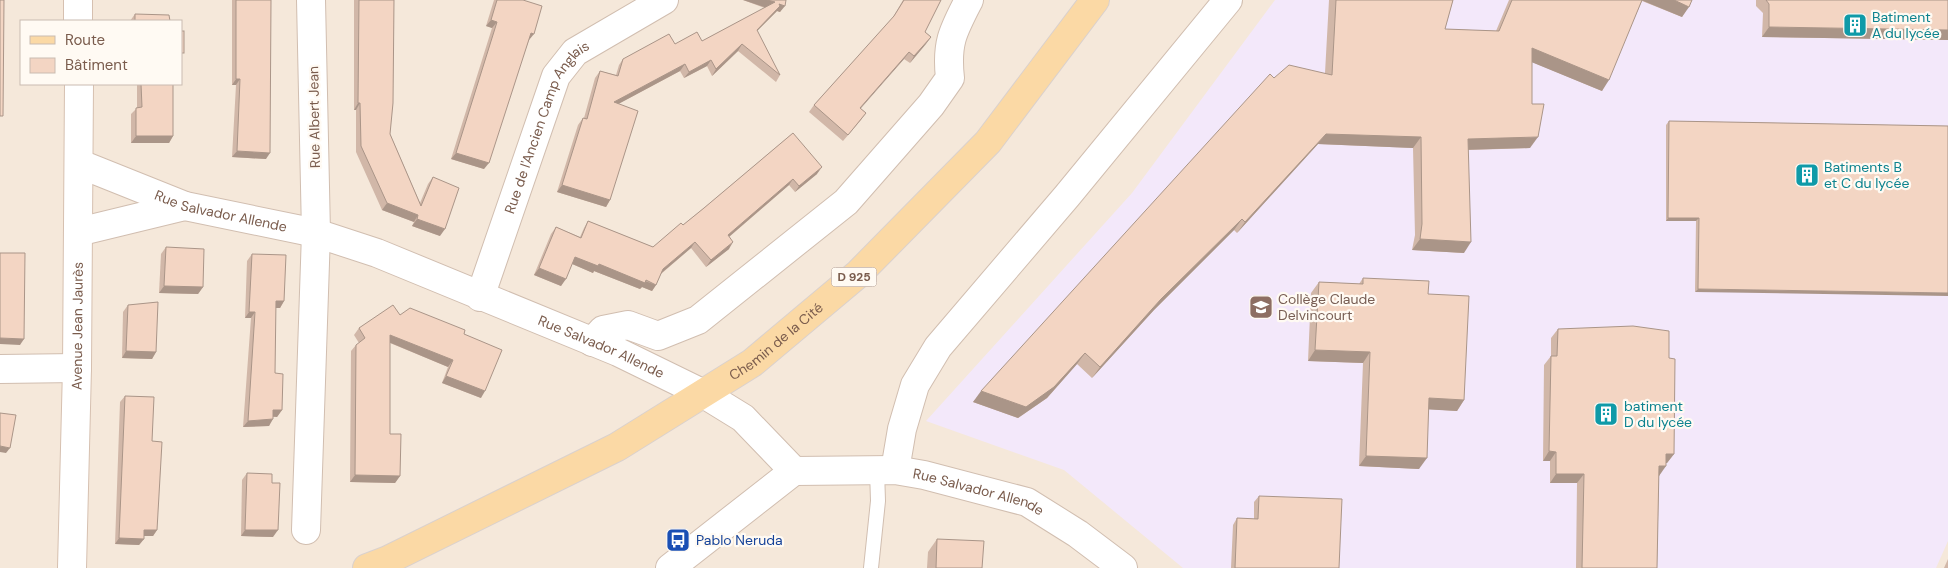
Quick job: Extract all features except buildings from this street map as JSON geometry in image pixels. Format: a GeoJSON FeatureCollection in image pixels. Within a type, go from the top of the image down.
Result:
{"type":"FeatureCollection","features":[{"type":"Feature","properties":{"kind":"main road","name":"Chemin de la Cité"},"geometry":{"type":"LineString","coordinates":[[367,568],[388,560],[616,447],[752,363],[858,274],[988,142],[1094,0]]}},
{"type":"Feature","properties":{"kind":"street"},"geometry":{"type":"LineString","coordinates":[[78,0],[78,20]]}},
{"type":"Feature","properties":{"kind":"street","name":"Rue Albert Jean"},"geometry":{"type":"LineString","coordinates":[[306,530],[316,233],[312,0]]}},
{"type":"Feature","properties":{"kind":"street","name":"Rue de l'Ancien Camp Anglais"},"geometry":{"type":"LineString","coordinates":[[480,297],[556,76],[575,52],[664,0]]}},
{"type":"Feature","properties":{"kind":"street"},"geometry":{"type":"LineString","coordinates":[[592,342],[603,330],[628,325],[658,336],[698,320],[846,202],[931,105],[950,78],[947,55],[954,30],[968,0]]}},
{"type":"Feature","properties":{"kind":"street"},"geometry":{"type":"LineString","coordinates":[[886,470],[902,429],[915,385],[938,347],[1067,196],[1228,0]]}},
{"type":"Feature","properties":{"kind":"street","name":"Avenue Jean Jaurès"},"geometry":{"type":"LineString","coordinates":[[72,568],[80,164],[79,85]]}},
{"type":"Feature","properties":{"kind":"street","name":"Rue Salvador Allende"},"geometry":{"type":"LineString","coordinates":[[80,164],[185,206],[316,233],[377,253],[592,342],[704,394],[743,418],[794,472],[886,470],[924,475],[1027,502],[1097,547],[1123,568]]}},
{"type":"Feature","properties":{"kind":"street"},"geometry":{"type":"LineString","coordinates":[[78,232],[185,206]]}},
{"type":"Feature","properties":{"kind":"street"},"geometry":{"type":"LineString","coordinates":[[0,369],[77,368]]}},
{"type":"Feature","properties":{"kind":"street"},"geometry":{"type":"LineString","coordinates":[[670,568],[794,472]]}},
{"type":"Feature","properties":{"kind":"lane"},"geometry":{"type":"LineString","coordinates":[[871,568],[878,501],[886,470]]}},
{"type":"Feature","properties":{"kind":"shaded area"},"geometry":{"type":"Polygon","coordinates":[[[0,0],[1948,0],[1948,568],[0,568],[0,0]]]}},
{"type":"Feature","properties":{"kind":"shaded area"},"geometry":{"type":"Polygon","coordinates":[[[1275,0],[1948,0],[1948,541],[1936,568],[1183,568],[1064,470],[926,421],[1132,193],[1275,0]]]}},
{"type":"Feature","properties":{"kind":"place","name":"Batiment A du lycée"},"geometry":{"type":"Point","coordinates":[1855,25]}},
{"type":"Feature","properties":{"kind":"place","name":"Batiments B et C du lycée"},"geometry":{"type":"Point","coordinates":[1807,175]}},
{"type":"Feature","properties":{"kind":"place","name":"Collège Claude Delvincourt"},"geometry":{"type":"Point","coordinates":[1261,307]}},
{"type":"Feature","properties":{"kind":"place","name":"batiment D du lycée"},"geometry":{"type":"Point","coordinates":[1606,414]}},
{"type":"Feature","properties":{"kind":"place","name":"Pablo Neruda"},"geometry":{"type":"Point","coordinates":[678,540]}}]}
